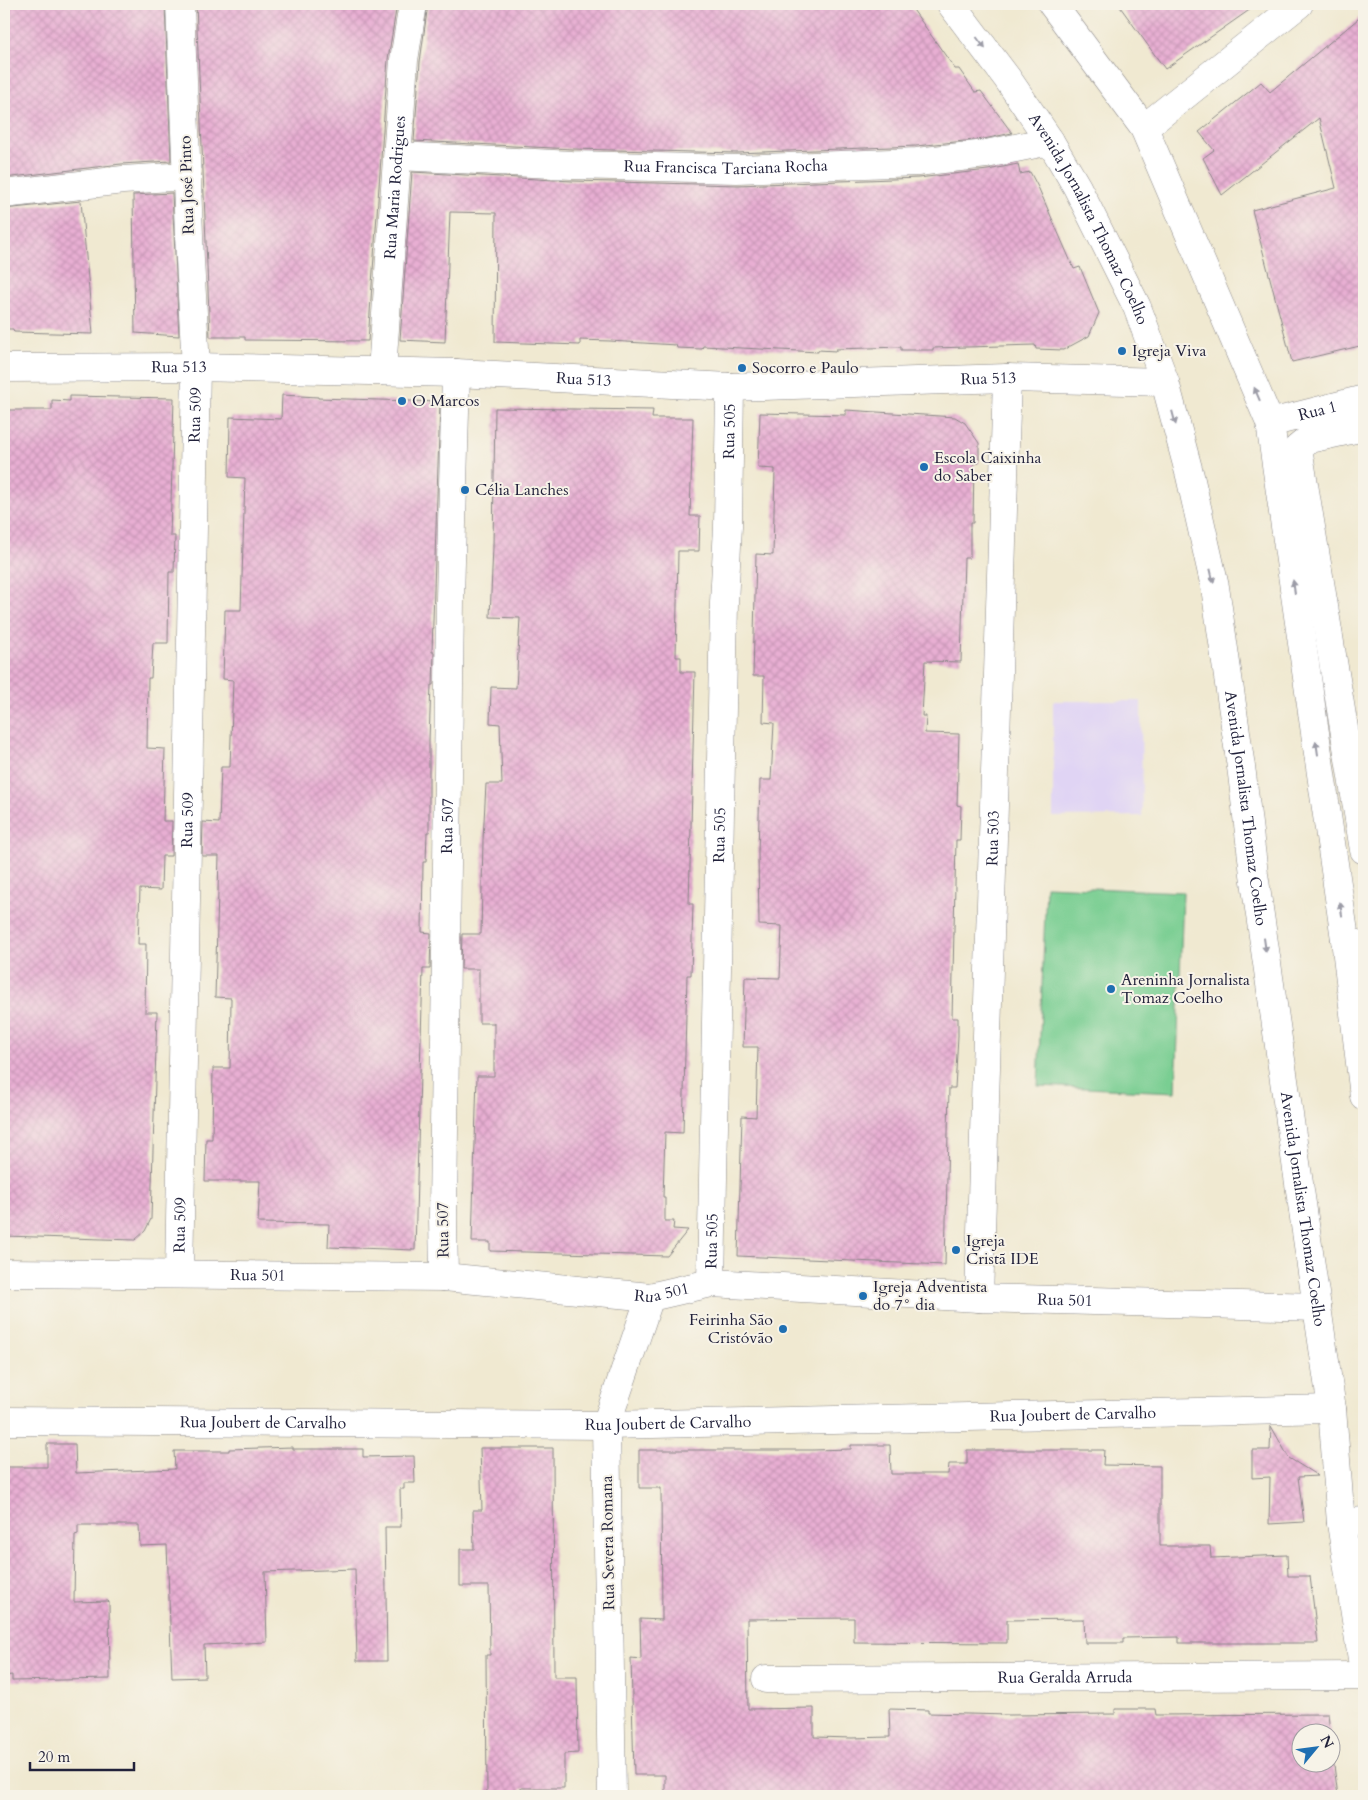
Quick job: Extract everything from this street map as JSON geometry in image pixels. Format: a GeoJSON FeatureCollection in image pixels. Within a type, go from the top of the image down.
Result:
{"type":"FeatureCollection","features":[{"type":"Feature","properties":{"kind":"street","name":"Rua José Pinto"},"geometry":{"type":"LineString","coordinates":[[180,4],[196,367]]}},
{"type":"Feature","properties":{"kind":"street","name":"Rua Maria Rodrigues"},"geometry":{"type":"LineString","coordinates":[[382,372],[404,60],[413,4]]}},
{"type":"Feature","properties":{"kind":"street","name":"Avenida Jornalista Thomaz Coelho"},"geometry":{"type":"LineString","coordinates":[[951,4],[1007,78],[1050,141],[1077,187],[1137,307],[1165,382],[1190,476],[1215,586],[1332,1409],[1353,1522],[1364,1672]]}},
{"type":"Feature","properties":{"kind":"street"},"geometry":{"type":"LineString","coordinates":[[1052,4],[1144,128],[1270,423],[1355,943],[1364,1096]]}},
{"type":"Feature","properties":{"kind":"street"},"geometry":{"type":"LineString","coordinates":[[1144,128],[1299,4]]}},
{"type":"Feature","properties":{"kind":"street","name":"Rua Francisca Tarciana Rocha"},"geometry":{"type":"LineString","coordinates":[[398,156],[572,165],[737,169],[917,162],[986,154],[1050,141]]}},
{"type":"Feature","properties":{"kind":"street"},"geometry":{"type":"LineString","coordinates":[[4,194],[123,180],[187,176]]}},
{"type":"Feature","properties":{"kind":"street","name":"Rua 513"},"geometry":{"type":"LineString","coordinates":[[4,368],[196,367],[456,373],[730,387],[1007,378],[1165,382]]}},
{"type":"Feature","properties":{"kind":"street","name":"Rua 509"},"geometry":{"type":"LineString","coordinates":[[179,1274],[196,367]]}},
{"type":"Feature","properties":{"kind":"street","name":"Rua 507"},"geometry":{"type":"LineString","coordinates":[[444,1277],[443,1198],[450,599],[456,373]]}},
{"type":"Feature","properties":{"kind":"street","name":"Rua 503"},"geometry":{"type":"LineString","coordinates":[[979,1298],[1007,378]]}},
{"type":"Feature","properties":{"kind":"street","name":"Rua 505"},"geometry":{"type":"LineString","coordinates":[[711,1283],[730,387]]}},
{"type":"Feature","properties":{"kind":"street","name":"Rua 1"},"geometry":{"type":"LineString","coordinates":[[1270,423],[1364,399]]}},
{"type":"Feature","properties":{"kind":"street"},"geometry":{"type":"LineString","coordinates":[[1364,427],[1309,439],[1298,448],[1364,850]]}},
{"type":"Feature","properties":{"kind":"street","name":"Rua 501"},"geometry":{"type":"LineString","coordinates":[[4,1273],[444,1277],[650,1297],[711,1283],[979,1298],[1318,1307]]}},
{"type":"Feature","properties":{"kind":"street","name":"Rua Severa Romana"},"geometry":{"type":"LineString","coordinates":[[612,1796],[606,1425],[650,1297]]}},
{"type":"Feature","properties":{"kind":"street","name":"Rua Joubert de Carvalho"},"geometry":{"type":"LineString","coordinates":[[4,1421],[606,1425],[1332,1409]]}},
{"type":"Feature","properties":{"kind":"street","name":"Rua Geralda Arruda"},"geometry":{"type":"LineString","coordinates":[[766,1679],[1364,1676]]}},
{"type":"Feature","properties":{"kind":"shaded area"},"geometry":{"type":"Polygon","coordinates":[[[1053,701],[1141,701],[1142,816],[1053,817],[1053,701]]]}},
{"type":"Feature","properties":{"kind":"green space","name":"Areninha Jornalista Tomaz Coelho"},"geometry":{"type":"Polygon","coordinates":[[[1046,886],[1183,892],[1176,1092],[1038,1086],[1046,886]]]}},
{"type":"Feature","properties":{"kind":"building"},"geometry":{"type":"Polygon","coordinates":[[[4,4],[165,4],[171,161],[121,164],[4,178],[4,4]]]}},
{"type":"Feature","properties":{"kind":"building"},"geometry":{"type":"Polygon","coordinates":[[[196,4],[397,4],[388,59],[368,341],[245,340],[245,337],[210,337],[196,4]]]}},
{"type":"Feature","properties":{"kind":"building"},"geometry":{"type":"Polygon","coordinates":[[[428,4],[909,4],[955,69],[959,69],[975,92],[981,91],[1012,133],[984,139],[916,146],[737,153],[573,149],[414,141],[420,62],[428,4]]]}},
{"type":"Feature","properties":{"kind":"building"},"geometry":{"type":"Polygon","coordinates":[[[1118,4],[1258,4],[1165,69],[1118,4]]]}},
{"type":"Feature","properties":{"kind":"building"},"geometry":{"type":"Polygon","coordinates":[[[1364,14],[1364,345],[1292,362],[1252,210],[1336,188],[1319,118],[1222,195],[1203,158],[1214,150],[1199,132],[1261,82],[1270,92],[1364,14]]]}},
{"type":"Feature","properties":{"kind":"building"},"geometry":{"type":"Polygon","coordinates":[[[1018,164],[1020,174],[1030,172],[1074,269],[1080,267],[1099,313],[1089,336],[1063,350],[1036,349],[1035,345],[933,348],[933,350],[901,350],[901,347],[836,349],[836,351],[818,350],[818,352],[703,346],[702,349],[677,348],[676,345],[580,340],[580,345],[495,342],[496,213],[450,212],[445,342],[400,340],[412,172],[572,181],[738,185],[918,178],[988,170],[1018,164]]]}},
{"type":"Feature","properties":{"kind":"building"},"geometry":{"type":"Polygon","coordinates":[[[172,193],[179,336],[135,333],[133,195],[172,193]]]}},
{"type":"Feature","properties":{"kind":"building"},"geometry":{"type":"Polygon","coordinates":[[[81,201],[93,334],[14,332],[13,329],[4,329],[4,209],[81,201]]]}},
{"type":"Feature","properties":{"kind":"building"},"geometry":{"type":"Polygon","coordinates":[[[282,395],[440,402],[432,652],[434,652],[433,685],[431,685],[429,740],[429,832],[427,832],[426,862],[423,862],[422,932],[431,933],[430,969],[423,969],[415,1250],[328,1247],[329,1224],[258,1223],[260,1181],[205,1181],[206,1139],[212,1139],[213,1068],[230,1068],[231,998],[215,997],[219,856],[202,856],[203,822],[219,823],[221,767],[230,767],[233,680],[223,679],[225,610],[241,610],[245,478],[229,477],[230,417],[281,419],[282,395]]]}},
{"type":"Feature","properties":{"kind":"building"},"geometry":{"type":"Polygon","coordinates":[[[70,396],[174,398],[170,536],[175,536],[174,572],[169,572],[168,643],[153,643],[151,678],[148,678],[147,748],[165,749],[163,821],[172,821],[171,856],[162,856],[161,890],[140,889],[138,944],[146,944],[145,1012],[157,1012],[151,1219],[145,1231],[135,1240],[4,1236],[4,410],[52,410],[52,400],[70,401],[70,396]]]}},
{"type":"Feature","properties":{"kind":"building"},"geometry":{"type":"Polygon","coordinates":[[[495,408],[653,410],[652,418],[693,418],[690,516],[700,516],[699,551],[678,551],[676,657],[681,657],[681,672],[695,672],[689,904],[693,904],[691,975],[687,975],[683,1133],[665,1132],[663,1197],[665,1197],[665,1221],[674,1221],[673,1229],[688,1230],[667,1256],[490,1251],[490,1242],[472,1242],[477,1076],[494,1076],[494,1023],[479,1023],[479,969],[461,969],[462,934],[481,934],[486,784],[502,784],[500,724],[490,723],[491,687],[516,688],[520,618],[490,617],[495,408]]]}},
{"type":"Feature","properties":{"kind":"building"},"geometry":{"type":"Polygon","coordinates":[[[846,410],[955,417],[965,423],[979,443],[979,463],[974,463],[973,523],[970,523],[970,558],[964,558],[961,662],[925,661],[922,716],[926,716],[925,733],[959,734],[957,805],[961,806],[960,840],[956,840],[952,1018],[958,1018],[958,1036],[955,1088],[949,1088],[945,1265],[738,1256],[742,1116],[756,1117],[758,1047],[743,1047],[745,977],[780,978],[782,926],[759,925],[760,780],[771,780],[774,723],[763,722],[764,676],[753,676],[756,554],[773,555],[775,469],[758,468],[760,413],[846,415],[846,410]]]}},
{"type":"Feature","properties":{"kind":"building"},"geometry":{"type":"Polygon","coordinates":[[[1271,1426],[1289,1458],[1318,1476],[1298,1477],[1304,1522],[1269,1524],[1270,1477],[1252,1478],[1252,1450],[1270,1450],[1271,1426]]]}},
{"type":"Feature","properties":{"kind":"building"},"geometry":{"type":"Polygon","coordinates":[[[47,1444],[75,1444],[76,1473],[175,1469],[174,1451],[229,1451],[229,1449],[293,1447],[293,1449],[363,1449],[363,1457],[414,1456],[415,1483],[404,1483],[404,1489],[400,1489],[401,1527],[385,1527],[387,1661],[357,1661],[355,1569],[265,1572],[267,1642],[204,1645],[205,1677],[172,1678],[167,1545],[140,1546],[139,1525],[78,1525],[78,1534],[75,1535],[74,1602],[109,1602],[110,1679],[12,1681],[12,1675],[4,1676],[4,1467],[47,1467],[47,1444]]]}},
{"type":"Feature","properties":{"kind":"building"},"geometry":{"type":"Polygon","coordinates":[[[851,1445],[890,1445],[891,1474],[948,1474],[949,1464],[967,1464],[967,1450],[1104,1450],[1103,1465],[1160,1466],[1160,1546],[1210,1546],[1211,1558],[1287,1555],[1288,1576],[1310,1576],[1318,1643],[1179,1643],[1179,1637],[1123,1638],[1123,1643],[1085,1643],[1084,1619],[1007,1620],[1007,1643],[854,1642],[854,1618],[747,1619],[748,1709],[814,1708],[814,1737],[852,1738],[890,1737],[889,1709],[928,1710],[928,1713],[1009,1715],[1115,1714],[1115,1709],[1155,1709],[1156,1715],[1328,1714],[1329,1722],[1290,1722],[1290,1772],[1335,1772],[1338,1796],[665,1796],[665,1775],[634,1775],[631,1658],[641,1659],[640,1619],[662,1620],[661,1488],[639,1488],[639,1450],[851,1449],[851,1445]]]}},
{"type":"Feature","properties":{"kind":"building"},"geometry":{"type":"Polygon","coordinates":[[[480,1448],[553,1448],[554,1677],[577,1677],[578,1753],[564,1754],[564,1788],[521,1788],[521,1796],[487,1796],[486,1655],[490,1655],[489,1586],[460,1586],[460,1549],[474,1549],[473,1510],[482,1510],[480,1448]]]}},
{"type":"Feature","properties":{"kind":"place","name":"Igreja Viva"},"geometry":{"type":"Point","coordinates":[1122,351]}},
{"type":"Feature","properties":{"kind":"place","name":"Socorro e Paulo"},"geometry":{"type":"Point","coordinates":[742,368]}},
{"type":"Feature","properties":{"kind":"place","name":"O Marcos"},"geometry":{"type":"Point","coordinates":[402,401]}},
{"type":"Feature","properties":{"kind":"place","name":"Escola Caixinha do Saber"},"geometry":{"type":"Point","coordinates":[924,467]}},
{"type":"Feature","properties":{"kind":"place","name":"Célia Lanches"},"geometry":{"type":"Point","coordinates":[465,490]}},
{"type":"Feature","properties":{"kind":"place","name":"Areninha Jornalista Tomaz Coelho"},"geometry":{"type":"Point","coordinates":[1111,989]}},
{"type":"Feature","properties":{"kind":"place","name":"Igreja Cristã IDE"},"geometry":{"type":"Point","coordinates":[956,1250]}},
{"type":"Feature","properties":{"kind":"place","name":"Igreja Adventista do 7° dia"},"geometry":{"type":"Point","coordinates":[863,1296]}},
{"type":"Feature","properties":{"kind":"place","name":"Feirinha São Cristóvão"},"geometry":{"type":"Point","coordinates":[783,1329]}}]}
